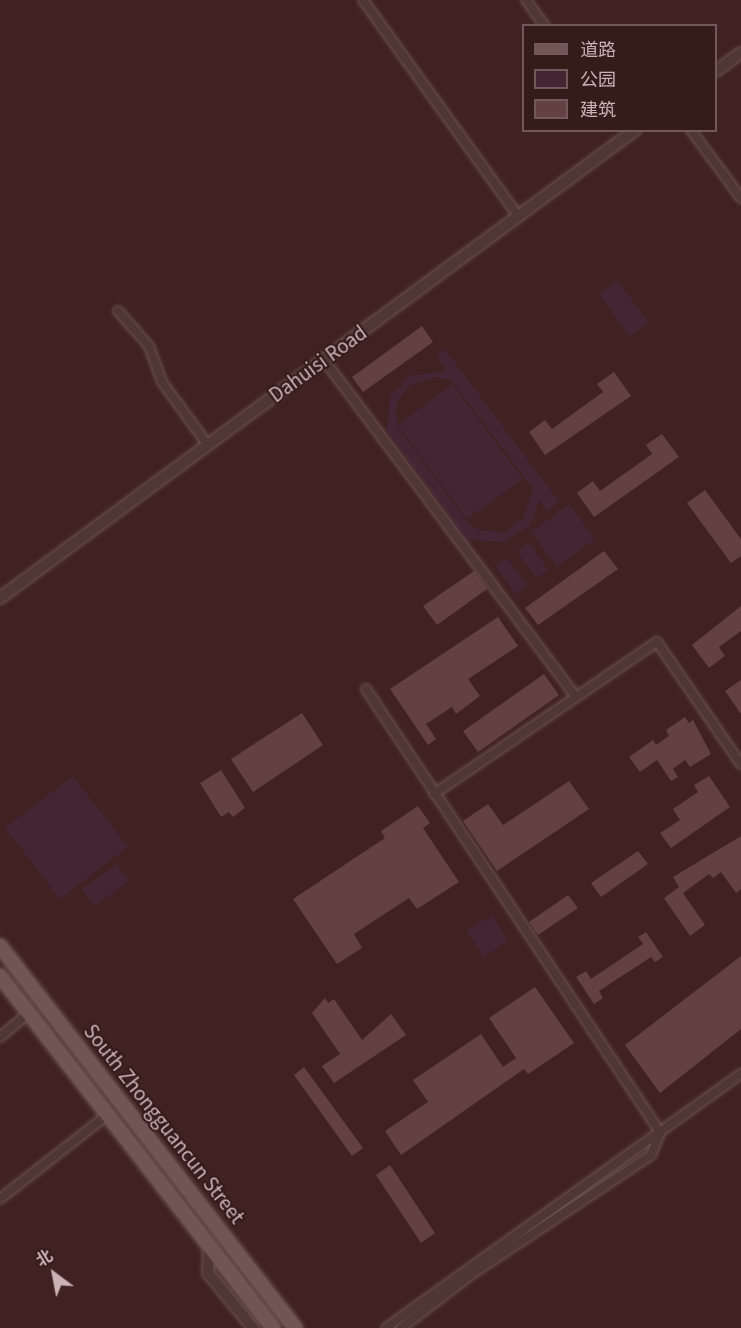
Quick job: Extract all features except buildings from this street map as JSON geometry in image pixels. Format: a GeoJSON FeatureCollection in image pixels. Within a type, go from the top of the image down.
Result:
{"type":"FeatureCollection","features":[{"type":"Feature","properties":{"kind":"main road","name":"South Zhongguancun Street"},"geometry":{"type":"LineString","coordinates":[[0,946],[296,1328]]}},
{"type":"Feature","properties":{"kind":"main road","name":"South Zhongguancun Street"},"geometry":{"type":"LineString","coordinates":[[2,984],[29,1013],[273,1328]]}},
{"type":"Feature","properties":{"kind":"street"},"geometry":{"type":"LineString","coordinates":[[363,0],[519,216]]}},
{"type":"Feature","properties":{"kind":"street"},"geometry":{"type":"LineString","coordinates":[[526,0],[544,24]]}},
{"type":"Feature","properties":{"kind":"street"},"geometry":{"type":"LineString","coordinates":[[717,70],[741,53]]}},
{"type":"Feature","properties":{"kind":"street"},"geometry":{"type":"LineString","coordinates":[[692,132],[741,198]]}},
{"type":"Feature","properties":{"kind":"street","name":"Dahuisi Road"},"geometry":{"type":"LineString","coordinates":[[0,598],[519,216],[628,133]]}},
{"type":"Feature","properties":{"kind":"street"},"geometry":{"type":"LineString","coordinates":[[118,311],[149,346],[162,382],[208,445]]}},
{"type":"Feature","properties":{"kind":"street"},"geometry":{"type":"LineString","coordinates":[[324,360],[576,697]]}},
{"type":"Feature","properties":{"kind":"street"},"geometry":{"type":"LineString","coordinates":[[434,794],[657,642],[741,764]]}},
{"type":"Feature","properties":{"kind":"street"},"geometry":{"type":"LineString","coordinates":[[366,689],[660,1132]]}},
{"type":"Feature","properties":{"kind":"street"},"geometry":{"type":"LineString","coordinates":[[0,1037],[29,1013]]}},
{"type":"Feature","properties":{"kind":"street"},"geometry":{"type":"LineString","coordinates":[[386,1328],[741,1074]]}},
{"type":"Feature","properties":{"kind":"street"},"geometry":{"type":"LineString","coordinates":[[0,1199],[107,1115]]}},
{"type":"Feature","properties":{"kind":"street"},"geometry":{"type":"LineString","coordinates":[[401,1328],[491,1261],[651,1155],[660,1132]]}},
{"type":"Feature","properties":{"kind":"street"},"geometry":{"type":"LineString","coordinates":[[209,1245],[208,1273],[253,1328]]}},
{"type":"Feature","properties":{"kind":"green space"},"geometry":{"type":"Polygon","coordinates":[[[618,281],[649,323],[630,337],[599,294],[618,281]]]}},
{"type":"Feature","properties":{"kind":"green space"},"geometry":{"type":"Polygon","coordinates":[[[445,349],[559,502],[548,511],[540,500],[530,526],[503,542],[467,540],[387,431],[390,397],[409,376],[446,371],[436,356],[445,349]],[[434,377],[409,386],[396,405],[397,426],[468,523],[479,530],[504,532],[523,518],[533,488],[451,380],[434,377]]]}},
{"type":"Feature","properties":{"kind":"green space"},"geometry":{"type":"Polygon","coordinates":[[[452,384],[523,479],[467,519],[398,425],[452,384]]]}},
{"type":"Feature","properties":{"kind":"green space"},"geometry":{"type":"Polygon","coordinates":[[[569,504],[595,539],[557,567],[531,532],[569,504]]]}},
{"type":"Feature","properties":{"kind":"green space"},"geometry":{"type":"Polygon","coordinates":[[[529,542],[548,570],[536,578],[517,551],[529,542]]]}},
{"type":"Feature","properties":{"kind":"green space"},"geometry":{"type":"Polygon","coordinates":[[[507,558],[527,585],[515,594],[495,566],[507,558]]]}},
{"type":"Feature","properties":{"kind":"green space"},"geometry":{"type":"Polygon","coordinates":[[[73,776],[128,847],[60,899],[5,828],[73,776]]]}},
{"type":"Feature","properties":{"kind":"green space"},"geometry":{"type":"Polygon","coordinates":[[[117,864],[129,881],[94,907],[82,889],[117,864]]]}},
{"type":"Feature","properties":{"kind":"green space"},"geometry":{"type":"Polygon","coordinates":[[[492,915],[508,941],[484,957],[467,931],[492,915]]]}}]}
